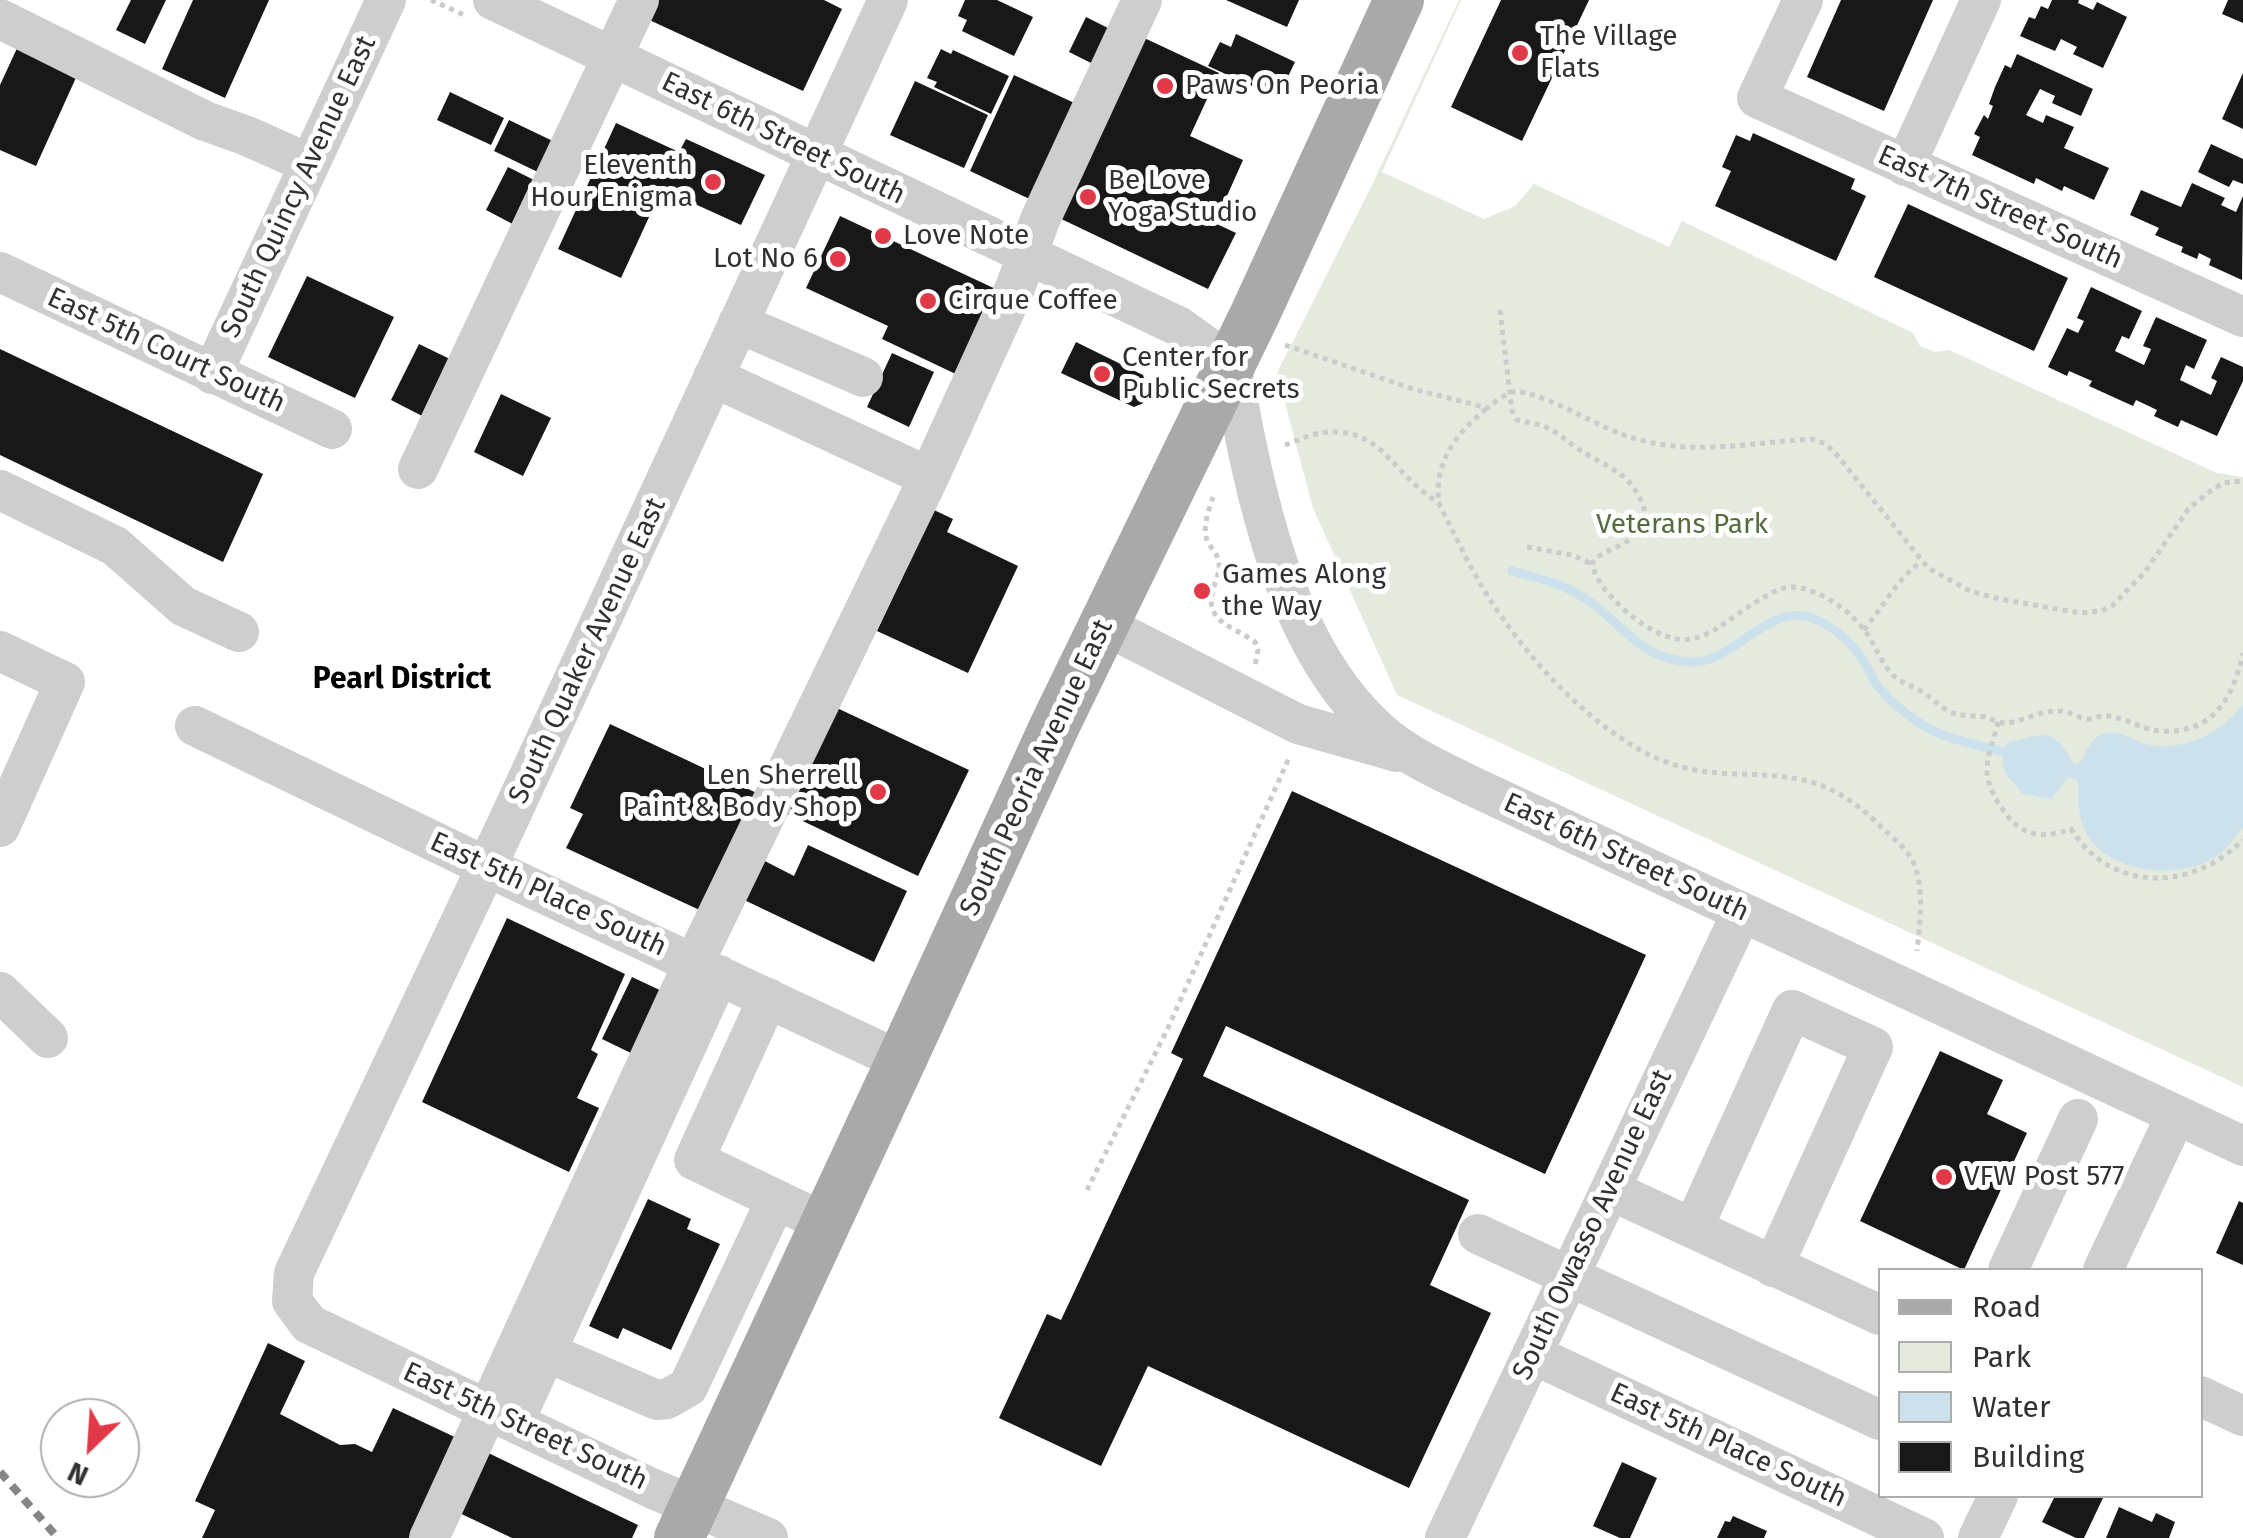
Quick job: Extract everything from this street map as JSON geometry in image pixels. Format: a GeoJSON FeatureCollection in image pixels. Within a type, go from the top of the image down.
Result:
{"type":"FeatureCollection","features":[{"type":"Feature","properties":{"kind":"main road","name":"South Peoria Avenue East"},"geometry":{"type":"LineString","coordinates":[[686,1522],[1055,724],[1296,227],[1399,0]]}},
{"type":"Feature","properties":{"kind":"street","name":"South Quincy Avenue East"},"geometry":{"type":"LineString","coordinates":[[212,374],[386,0]]}},
{"type":"Feature","properties":{"kind":"street","name":"East 6th Street South"},"geometry":{"type":"LineString","coordinates":[[493,0],[1178,326],[1230,364],[1254,482],[1296,609],[1338,688],[1382,734],[1411,755],[2243,1146]]}},
{"type":"Feature","properties":{"kind":"street"},"geometry":{"type":"LineString","coordinates":[[418,470],[639,0]]}},
{"type":"Feature","properties":{"kind":"street","name":"South Quaker Avenue East"},"geometry":{"type":"LineString","coordinates":[[292,1302],[294,1273],[487,867],[888,0]]}},
{"type":"Feature","properties":{"kind":"street"},"geometry":{"type":"LineString","coordinates":[[501,1416],[707,969],[1142,0]]}},
{"type":"Feature","properties":{"kind":"street","name":"East 7th Street South"},"geometry":{"type":"LineString","coordinates":[[1803,0],[1757,98],[2243,317]]}},
{"type":"Feature","properties":{"kind":"street"},"geometry":{"type":"LineString","coordinates":[[1906,166],[1981,0]]}},
{"type":"Feature","properties":{"kind":"street"},"geometry":{"type":"LineString","coordinates":[[0,19],[205,121],[310,164]]}},
{"type":"Feature","properties":{"kind":"street","name":"East 5th Court South"},"geometry":{"type":"LineString","coordinates":[[0,272],[332,429]]}},
{"type":"Feature","properties":{"kind":"street"},"geometry":{"type":"LineString","coordinates":[[738,323],[862,376]]}},
{"type":"Feature","properties":{"kind":"street"},"geometry":{"type":"LineString","coordinates":[[713,378],[929,478]]}},
{"type":"Feature","properties":{"kind":"street"},"geometry":{"type":"LineString","coordinates":[[0,490],[115,546],[184,606],[238,632]]}},
{"type":"Feature","properties":{"kind":"street"},"geometry":{"type":"LineString","coordinates":[[1104,625],[1298,724],[1411,755]]}},
{"type":"Feature","properties":{"kind":"street"},"geometry":{"type":"LineString","coordinates":[[0,651],[66,682],[0,827]]}},
{"type":"Feature","properties":{"kind":"street","name":"East 5th Place South"},"geometry":{"type":"LineString","coordinates":[[195,726],[901,1062]]}},
{"type":"Feature","properties":{"kind":"street","name":"South Owasso Avenue East"},"geometry":{"type":"LineString","coordinates":[[1445,1538],[1742,912]]}},
{"type":"Feature","properties":{"kind":"street"},"geometry":{"type":"LineString","coordinates":[[429,1538],[501,1416],[546,1352],[707,969]]}},
{"type":"Feature","properties":{"kind":"street"},"geometry":{"type":"LineString","coordinates":[[0,992],[48,1038]]}},
{"type":"Feature","properties":{"kind":"street"},"geometry":{"type":"LineString","coordinates":[[768,998],[694,1160],[825,1223]]}},
{"type":"Feature","properties":{"kind":"street"},"geometry":{"type":"LineString","coordinates":[[1694,1228],[1792,1010],[1873,1047],[1773,1266]]}},
{"type":"Feature","properties":{"kind":"street"},"geometry":{"type":"LineString","coordinates":[[2104,1268],[2176,1114]]}},
{"type":"Feature","properties":{"kind":"street"},"geometry":{"type":"LineString","coordinates":[[2009,1268],[2078,1119]]}},
{"type":"Feature","properties":{"kind":"street"},"geometry":{"type":"LineString","coordinates":[[1610,1190],[1878,1314]]}},
{"type":"Feature","properties":{"kind":"street"},"geometry":{"type":"LineString","coordinates":[[546,1352],[657,1400],[688,1387],[776,1200]]}},
{"type":"Feature","properties":{"kind":"street"},"geometry":{"type":"LineString","coordinates":[[1478,1234],[1878,1419]]}},
{"type":"Feature","properties":{"kind":"street","name":"East 5th Street South"},"geometry":{"type":"LineString","coordinates":[[292,1302],[310,1324],[652,1488],[686,1522],[768,1538]]}},
{"type":"Feature","properties":{"kind":"street","name":"East 5th Place South"},"geometry":{"type":"LineString","coordinates":[[1532,1354],[1924,1538]]}},
{"type":"Feature","properties":{"kind":"street"},"geometry":{"type":"LineString","coordinates":[[688,1387],[738,1410]]}},
{"type":"Feature","properties":{"kind":"street"},"geometry":{"type":"LineString","coordinates":[[2203,1397],[2243,1416]]}},
{"type":"Feature","properties":{"kind":"street"},"geometry":{"type":"LineString","coordinates":[[1978,1538],[1997,1498]]}},
{"type":"Feature","properties":{"kind":"path"},"geometry":{"type":"LineString","coordinates":[[1500,310],[1512,412],[1517,420],[1559,433],[1593,458],[1620,471],[1638,493],[1646,516],[1640,528],[1629,541],[1595,558],[1592,564],[1598,581],[1624,610],[1651,630],[1692,639],[1707,637],[1779,588],[1797,587],[1838,605],[1864,630],[1894,677],[1956,714],[2006,723],[2063,710],[2088,720],[2106,714],[2158,731],[2199,725],[2216,713],[2236,682],[2243,652]]}},
{"type":"Feature","properties":{"kind":"path"},"geometry":{"type":"LineString","coordinates":[[1277,342],[1413,389],[1488,408]]}},
{"type":"Feature","properties":{"kind":"path"},"geometry":{"type":"LineString","coordinates":[[1917,952],[1918,874],[1910,857],[1865,811],[1818,784],[1774,776],[1710,772],[1650,756],[1577,704],[1534,659],[1489,598],[1440,504],[1437,487],[1457,436],[1498,399],[1514,392],[1533,394],[1649,443],[1706,448],[1812,439],[1837,454],[1921,562],[1944,578],[2000,600],[2080,612],[2112,606],[2145,572],[2189,508],[2223,483],[2243,481]]}},
{"type":"Feature","properties":{"kind":"path"},"geometry":{"type":"LineString","coordinates":[[1285,445],[1337,431],[1367,440],[1381,448],[1419,489],[1440,504]]}},
{"type":"Feature","properties":{"kind":"path"},"geometry":{"type":"LineString","coordinates":[[1215,490],[1206,526],[1206,540],[1219,561],[1210,602],[1220,622],[1255,642],[1258,650],[1250,678]]}},
{"type":"Feature","properties":{"kind":"path"},"geometry":{"type":"LineString","coordinates":[[1527,548],[1572,555],[1592,564]]}},
{"type":"Feature","properties":{"kind":"path"},"geometry":{"type":"LineString","coordinates":[[1864,630],[1896,586],[1921,562]]}},
{"type":"Feature","properties":{"kind":"path"},"geometry":{"type":"LineString","coordinates":[[1998,722],[1987,773],[1996,800],[2018,827],[2035,835],[2071,828],[2080,842],[2107,865],[2137,877],[2169,878],[2200,870],[2217,863],[2243,840]]}},
{"type":"Feature","properties":{"kind":"path"},"geometry":{"type":"LineString","coordinates":[[1087,1190],[1167,1030],[1289,759]]}},
{"type":"Feature","properties":{"kind":"green space","name":"Veterans Park"},"geometry":{"type":"Polygon","coordinates":[[[1459,0],[1382,172],[1484,219],[1515,206],[1534,184],[1669,247],[1682,221],[1913,333],[1920,346],[1935,352],[1949,350],[2217,473],[2243,477],[2243,1087],[1397,695],[1313,508],[1277,373],[1459,0]]]}},
{"type":"Feature","properties":{"kind":"water"},"geometry":{"type":"Polygon","coordinates":[[[2243,704],[2243,828],[2222,852],[2190,867],[2151,870],[2113,859],[2098,849],[2084,829],[2078,781],[2068,777],[2051,799],[2023,794],[2005,773],[2002,760],[2007,743],[2049,735],[2061,744],[2074,764],[2103,734],[2118,733],[2159,746],[2187,743],[2213,732],[2243,704]]]}},
{"type":"Feature","properties":{"kind":"building"},"geometry":{"type":"Polygon","coordinates":[[[131,0],[166,0],[145,44],[116,30],[131,0]]]}},
{"type":"Feature","properties":{"kind":"building"},"geometry":{"type":"Polygon","coordinates":[[[193,0],[269,0],[225,98],[162,69],[193,0]]]}},
{"type":"Feature","properties":{"kind":"building"},"geometry":{"type":"Polygon","coordinates":[[[654,0],[824,0],[842,9],[803,91],[645,18],[654,0]]]}},
{"type":"Feature","properties":{"kind":"building"},"geometry":{"type":"Polygon","coordinates":[[[965,0],[997,0],[1033,17],[1014,56],[962,31],[967,20],[958,16],[965,0]]]}},
{"type":"Feature","properties":{"kind":"building"},"geometry":{"type":"Polygon","coordinates":[[[1226,0],[1299,0],[1287,27],[1226,0]]]}},
{"type":"Feature","properties":{"kind":"building","name":"The Village Flats"},"geometry":{"type":"Polygon","coordinates":[[[1501,0],[1589,0],[1522,141],[1451,107],[1501,0]]]}},
{"type":"Feature","properties":{"kind":"building"},"geometry":{"type":"Polygon","coordinates":[[[1841,0],[1933,0],[1884,111],[1807,77],[1841,0]]]}},
{"type":"Feature","properties":{"kind":"building"},"geometry":{"type":"Polygon","coordinates":[[[2052,0],[2079,0],[2078,3],[2093,10],[2097,2],[2127,17],[2103,68],[2073,54],[2077,47],[2061,39],[2055,51],[2020,36],[2029,17],[2035,19],[2041,6],[2048,9],[2052,0]]]}},
{"type":"Feature","properties":{"kind":"building"},"geometry":{"type":"Polygon","coordinates":[[[2228,0],[2243,0],[2243,23],[2222,14],[2228,0]]]}},
{"type":"Feature","properties":{"kind":"building"},"geometry":{"type":"Polygon","coordinates":[[[1086,17],[1114,31],[1097,66],[1069,52],[1086,17]]]}},
{"type":"Feature","properties":{"kind":"building"},"geometry":{"type":"Polygon","coordinates":[[[1236,34],[1295,62],[1282,89],[1272,84],[1267,93],[1208,66],[1220,42],[1231,47],[1236,34]]]}},
{"type":"Feature","properties":{"kind":"building"},"geometry":{"type":"Polygon","coordinates":[[[1140,36],[1219,73],[1190,136],[1243,160],[1215,223],[1236,233],[1208,289],[1055,216],[1140,36]]]}},
{"type":"Feature","properties":{"kind":"building"},"geometry":{"type":"Polygon","coordinates":[[[19,44],[79,71],[36,166],[0,150],[0,85],[19,44]]]}},
{"type":"Feature","properties":{"kind":"building"},"geometry":{"type":"Polygon","coordinates":[[[941,49],[951,54],[953,50],[1009,76],[991,114],[934,87],[937,82],[927,78],[941,49]]]}},
{"type":"Feature","properties":{"kind":"building"},"geometry":{"type":"Polygon","coordinates":[[[2017,54],[2093,89],[2081,116],[2052,103],[2055,96],[2040,89],[2026,115],[2043,123],[2046,115],[2074,127],[2064,148],[2109,168],[2094,200],[2036,178],[2034,184],[1972,155],[1980,137],[1974,134],[1984,115],[1988,119],[1993,106],[1989,104],[2005,65],[2011,68],[2017,54]]]}},
{"type":"Feature","properties":{"kind":"building"},"geometry":{"type":"Polygon","coordinates":[[[2243,73],[2243,129],[2222,119],[2243,73]]]}},
{"type":"Feature","properties":{"kind":"building"},"geometry":{"type":"Polygon","coordinates":[[[1014,75],[1083,107],[1038,203],[970,171],[1014,75]]]}},
{"type":"Feature","properties":{"kind":"building"},"geometry":{"type":"Polygon","coordinates":[[[915,81],[988,115],[964,168],[890,135],[915,81]]]}},
{"type":"Feature","properties":{"kind":"building"},"geometry":{"type":"Polygon","coordinates":[[[450,92],[504,118],[491,145],[437,120],[450,92]]]}},
{"type":"Feature","properties":{"kind":"building"},"geometry":{"type":"Polygon","coordinates":[[[509,120],[559,144],[544,175],[494,151],[509,120]]]}},
{"type":"Feature","properties":{"kind":"building"},"geometry":{"type":"Polygon","coordinates":[[[616,123],[679,152],[686,139],[765,175],[741,225],[662,189],[621,278],[558,249],[616,123]]]}},
{"type":"Feature","properties":{"kind":"building"},"geometry":{"type":"Polygon","coordinates":[[[1753,133],[1855,179],[1851,189],[1866,196],[1836,261],[1715,206],[1731,171],[1722,167],[1736,135],[1750,141],[1753,133]]]}},
{"type":"Feature","properties":{"kind":"building"},"geometry":{"type":"Polygon","coordinates":[[[2211,144],[2243,159],[2243,184],[2233,180],[2229,187],[2198,172],[2211,144]]]}},
{"type":"Feature","properties":{"kind":"building"},"geometry":{"type":"Polygon","coordinates":[[[508,167],[546,186],[524,230],[486,210],[508,167]]]}},
{"type":"Feature","properties":{"kind":"building"},"geometry":{"type":"Polygon","coordinates":[[[2192,183],[2225,198],[2221,205],[2236,212],[2243,196],[2242,280],[2209,265],[2211,259],[2199,253],[2197,259],[2181,252],[2183,247],[2155,235],[2159,228],[2130,215],[2141,190],[2181,207],[2192,183]]]}},
{"type":"Feature","properties":{"kind":"building"},"geometry":{"type":"Polygon","coordinates":[[[1908,204],[2068,278],[2034,351],[1874,277],[1908,204]]]}},
{"type":"Feature","properties":{"kind":"building"},"geometry":{"type":"Polygon","coordinates":[[[840,216],[1002,292],[962,377],[882,339],[888,326],[806,288],[840,216]]]}},
{"type":"Feature","properties":{"kind":"building"},"geometry":{"type":"Polygon","coordinates":[[[307,276],[394,317],[355,398],[268,357],[307,276]]]}},
{"type":"Feature","properties":{"kind":"building"},"geometry":{"type":"Polygon","coordinates":[[[2091,287],[2142,311],[2129,339],[2122,336],[2115,351],[2144,365],[2151,349],[2143,346],[2156,317],[2207,340],[2194,369],[2186,365],[2180,380],[2211,395],[2217,381],[2211,378],[2221,357],[2243,367],[2243,381],[2217,436],[2181,420],[2178,427],[2154,416],[2157,410],[2136,400],[2133,406],[2089,386],[2092,381],[2048,367],[2067,328],[2078,333],[2084,321],[2077,318],[2091,287]]]}},
{"type":"Feature","properties":{"kind":"building","name":"Center for Public Secrets"},"geometry":{"type":"Polygon","coordinates":[[[1076,342],[1143,375],[1151,400],[1134,407],[1061,373],[1076,342]]]}},
{"type":"Feature","properties":{"kind":"building"},"geometry":{"type":"Polygon","coordinates":[[[419,344],[456,362],[428,419],[391,400],[419,344]]]}},
{"type":"Feature","properties":{"kind":"building"},"geometry":{"type":"Polygon","coordinates":[[[0,349],[263,474],[223,562],[0,455],[0,349]]]}},
{"type":"Feature","properties":{"kind":"building"},"geometry":{"type":"Polygon","coordinates":[[[892,353],[934,372],[909,427],[867,407],[892,353]]]}},
{"type":"Feature","properties":{"kind":"building"},"geometry":{"type":"Polygon","coordinates":[[[501,394],[551,418],[523,476],[474,452],[501,394]]]}},
{"type":"Feature","properties":{"kind":"building"},"geometry":{"type":"Polygon","coordinates":[[[934,510],[953,519],[947,532],[1018,566],[968,673],[877,631],[934,510]]]}},
{"type":"Feature","properties":{"kind":"building","name":"Len Sherrell Paint & Body Shop"},"geometry":{"type":"Polygon","coordinates":[[[837,708],[969,770],[918,876],[788,814],[837,708]]]}},
{"type":"Feature","properties":{"kind":"building"},"geometry":{"type":"Polygon","coordinates":[[[610,724],[761,795],[706,913],[566,848],[583,814],[570,808],[610,724]]]}},
{"type":"Feature","properties":{"kind":"building"},"geometry":{"type":"Polygon","coordinates":[[[1292,791],[1646,955],[1545,1174],[1226,1026],[1203,1076],[1469,1200],[1430,1285],[1491,1313],[1409,1488],[1148,1366],[1101,1466],[999,1418],[1047,1314],[1061,1320],[1183,1059],[1171,1053],[1292,791]]]}},
{"type":"Feature","properties":{"kind":"building"},"geometry":{"type":"Polygon","coordinates":[[[808,845],[907,891],[874,962],[738,897],[757,857],[794,876],[808,845]]]}},
{"type":"Feature","properties":{"kind":"building"},"geometry":{"type":"Polygon","coordinates":[[[507,918],[625,974],[591,1050],[598,1054],[577,1098],[599,1108],[569,1172],[422,1102],[507,918]]]}},
{"type":"Feature","properties":{"kind":"building"},"geometry":{"type":"Polygon","coordinates":[[[632,977],[666,993],[637,1056],[602,1039],[632,977]]]}},
{"type":"Feature","properties":{"kind":"building","name":"VFW Post 577"},"geometry":{"type":"Polygon","coordinates":[[[1940,1051],[2003,1080],[1987,1114],[2027,1133],[1965,1268],[1860,1221],[1940,1051]]]}},
{"type":"Feature","properties":{"kind":"building"},"geometry":{"type":"Polygon","coordinates":[[[648,1199],[691,1219],[687,1229],[720,1244],[671,1350],[623,1328],[618,1339],[589,1326],[648,1199]]]}},
{"type":"Feature","properties":{"kind":"building"},"geometry":{"type":"Polygon","coordinates":[[[2239,1201],[2243,1203],[2243,1265],[2216,1253],[2239,1201]]]}},
{"type":"Feature","properties":{"kind":"building"},"geometry":{"type":"Polygon","coordinates":[[[268,1343],[305,1361],[280,1414],[340,1445],[355,1444],[372,1452],[393,1408],[459,1439],[411,1538],[202,1538],[215,1510],[195,1501],[268,1343]]]}},
{"type":"Feature","properties":{"kind":"building"},"geometry":{"type":"Polygon","coordinates":[[[480,1449],[638,1525],[632,1538],[512,1538],[451,1509],[480,1449]]]}},
{"type":"Feature","properties":{"kind":"building"},"geometry":{"type":"Polygon","coordinates":[[[1622,1462],[1657,1478],[1630,1538],[1620,1538],[1593,1526],[1622,1462]]]}},
{"type":"Feature","properties":{"kind":"building"},"geometry":{"type":"Polygon","coordinates":[[[2054,1498],[2103,1498],[2084,1538],[2042,1522],[2054,1498]]]}},
{"type":"Feature","properties":{"kind":"building"},"geometry":{"type":"Polygon","coordinates":[[[2119,1507],[2152,1522],[2156,1513],[2175,1522],[2169,1538],[2106,1538],[2119,1507]]]}},
{"type":"Feature","properties":{"kind":"building"},"geometry":{"type":"Polygon","coordinates":[[[1733,1516],[1767,1531],[1764,1538],[1717,1538],[1725,1521],[1730,1522],[1733,1516]]]}},
{"type":"Feature","properties":{"kind":"waterway"},"geometry":{"type":"LineString","coordinates":[[1512,571],[1575,592],[1645,648],[1674,660],[1708,660],[1784,617],[1817,620],[1848,642],[1884,693],[1913,719],[1946,736],[2005,752]]}},
{"type":"Feature","properties":{"kind":"railway"},"geometry":{"type":"LineString","coordinates":[[0,1472],[58,1538]]}},
{"type":"Feature","properties":{"kind":"place","name":"The Village Flats"},"geometry":{"type":"Point","coordinates":[1520,53]}},
{"type":"Feature","properties":{"kind":"place","name":"Paws On Peoria"},"geometry":{"type":"Point","coordinates":[1165,86]}},
{"type":"Feature","properties":{"kind":"place","name":"Eleventh Hour Enigma"},"geometry":{"type":"Point","coordinates":[713,182]}},
{"type":"Feature","properties":{"kind":"place","name":"Be Love Yoga Studio"},"geometry":{"type":"Point","coordinates":[1088,197]}},
{"type":"Feature","properties":{"kind":"place","name":"Love Note"},"geometry":{"type":"Point","coordinates":[883,236]}},
{"type":"Feature","properties":{"kind":"place","name":"Lot No 6"},"geometry":{"type":"Point","coordinates":[838,259]}},
{"type":"Feature","properties":{"kind":"place","name":"Cirque Coffee"},"geometry":{"type":"Point","coordinates":[928,301]}},
{"type":"Feature","properties":{"kind":"place","name":"Center for Public Secrets"},"geometry":{"type":"Point","coordinates":[1102,374]}},
{"type":"Feature","properties":{"kind":"place","name":"Games Along the Way"},"geometry":{"type":"Point","coordinates":[1202,591]}},
{"type":"Feature","properties":{"kind":"place","name":"Len Sherrell Paint & Body Shop"},"geometry":{"type":"Point","coordinates":[878,792]}},
{"type":"Feature","properties":{"kind":"place","name":"VFW Post 577"},"geometry":{"type":"Point","coordinates":[1944,1177]}},
{"type":"Feature","properties":{"kind":"district","name":"Pearl District"},"geometry":{"type":"Point","coordinates":[402,680]}}]}
